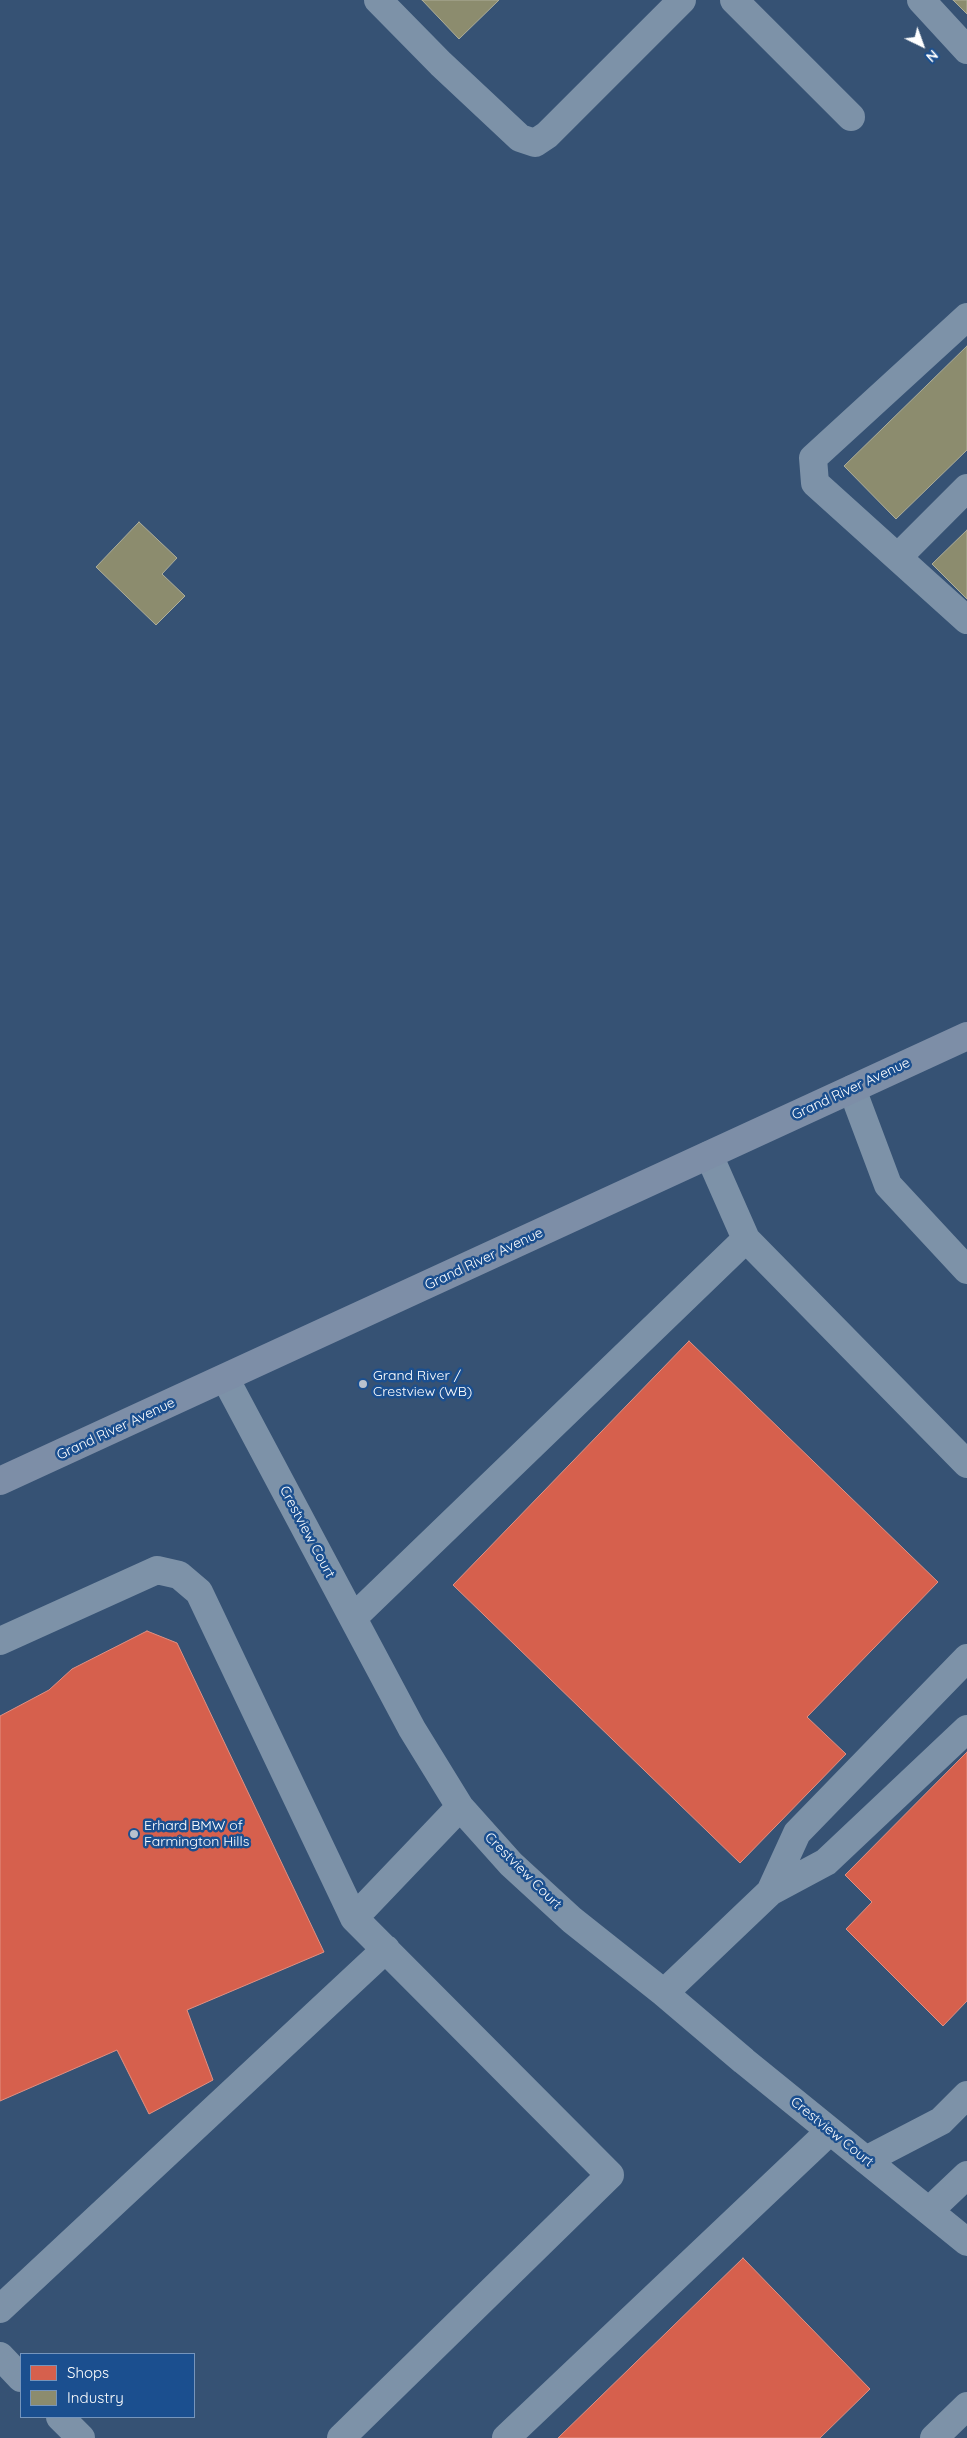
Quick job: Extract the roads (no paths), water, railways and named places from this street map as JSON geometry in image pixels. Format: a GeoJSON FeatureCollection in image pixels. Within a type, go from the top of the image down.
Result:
{"type":"FeatureCollection","features":[{"type":"Feature","properties":{"kind":"main road","name":"Grand River Avenue"},"geometry":{"type":"LineString","coordinates":[[0,1481],[967,1036]]}},
{"type":"Feature","properties":{"kind":"street"},"geometry":{"type":"LineString","coordinates":[[378,0],[440,64],[520,138],[535,143],[547,136],[682,0]]}},
{"type":"Feature","properties":{"kind":"street"},"geometry":{"type":"LineString","coordinates":[[734,0],[851,117]]}},
{"type":"Feature","properties":{"kind":"street"},"geometry":{"type":"LineString","coordinates":[[922,0],[967,50]]}},
{"type":"Feature","properties":{"kind":"street"},"geometry":{"type":"LineString","coordinates":[[967,317],[813,458],[815,483],[967,620]]}},
{"type":"Feature","properties":{"kind":"street"},"geometry":{"type":"LineString","coordinates":[[898,557],[967,488]]}},
{"type":"Feature","properties":{"kind":"street"},"geometry":{"type":"LineString","coordinates":[[852,1089],[888,1185],[967,1270]]}},
{"type":"Feature","properties":{"kind":"street"},"geometry":{"type":"LineString","coordinates":[[709,1155],[746,1239],[967,1464]]}},
{"type":"Feature","properties":{"kind":"street"},"geometry":{"type":"LineString","coordinates":[[353,1618],[746,1239]]}},
{"type":"Feature","properties":{"kind":"street","name":"Crestview Court"},"geometry":{"type":"LineString","coordinates":[[225,1378],[412,1729],[460,1807],[511,1864],[572,1920],[664,1992],[744,2061],[967,2242]]}},
{"type":"Feature","properties":{"kind":"street"},"geometry":{"type":"LineString","coordinates":[[0,1641],[158,1570],[179,1575],[199,1592],[354,1918],[610,2175],[341,2438]]}},
{"type":"Feature","properties":{"kind":"street"},"geometry":{"type":"LineString","coordinates":[[770,1892],[796,1833],[967,1658]]}},
{"type":"Feature","properties":{"kind":"street"},"geometry":{"type":"LineString","coordinates":[[664,1992],[770,1892],[826,1862],[967,1729]]}},
{"type":"Feature","properties":{"kind":"street"},"geometry":{"type":"LineString","coordinates":[[354,1918],[460,1807]]}},
{"type":"Feature","properties":{"kind":"street"},"geometry":{"type":"LineString","coordinates":[[0,2309],[386,1950]]}},
{"type":"Feature","properties":{"kind":"street"},"geometry":{"type":"LineString","coordinates":[[866,2160],[940,2120],[967,2095]]}},
{"type":"Feature","properties":{"kind":"street"},"geometry":{"type":"LineString","coordinates":[[506,2438],[830,2131]]}},
{"type":"Feature","properties":{"kind":"street"},"geometry":{"type":"LineString","coordinates":[[929,2211],[967,2175]]}},
{"type":"Feature","properties":{"kind":"street"},"geometry":{"type":"LineString","coordinates":[[934,2438],[967,2406]]}},
{"type":"Feature","properties":{"kind":"street"},"geometry":{"type":"LineString","coordinates":[[61,2418],[81,2438]]}},
{"type":"Feature","properties":{"kind":"place","name":"Grand River / Crestview (WB)"},"geometry":{"type":"Point","coordinates":[363,1384]}},
{"type":"Feature","properties":{"kind":"place","name":"Erhard BMW of Farmington Hills"},"geometry":{"type":"Point","coordinates":[134,1834]}}]}
